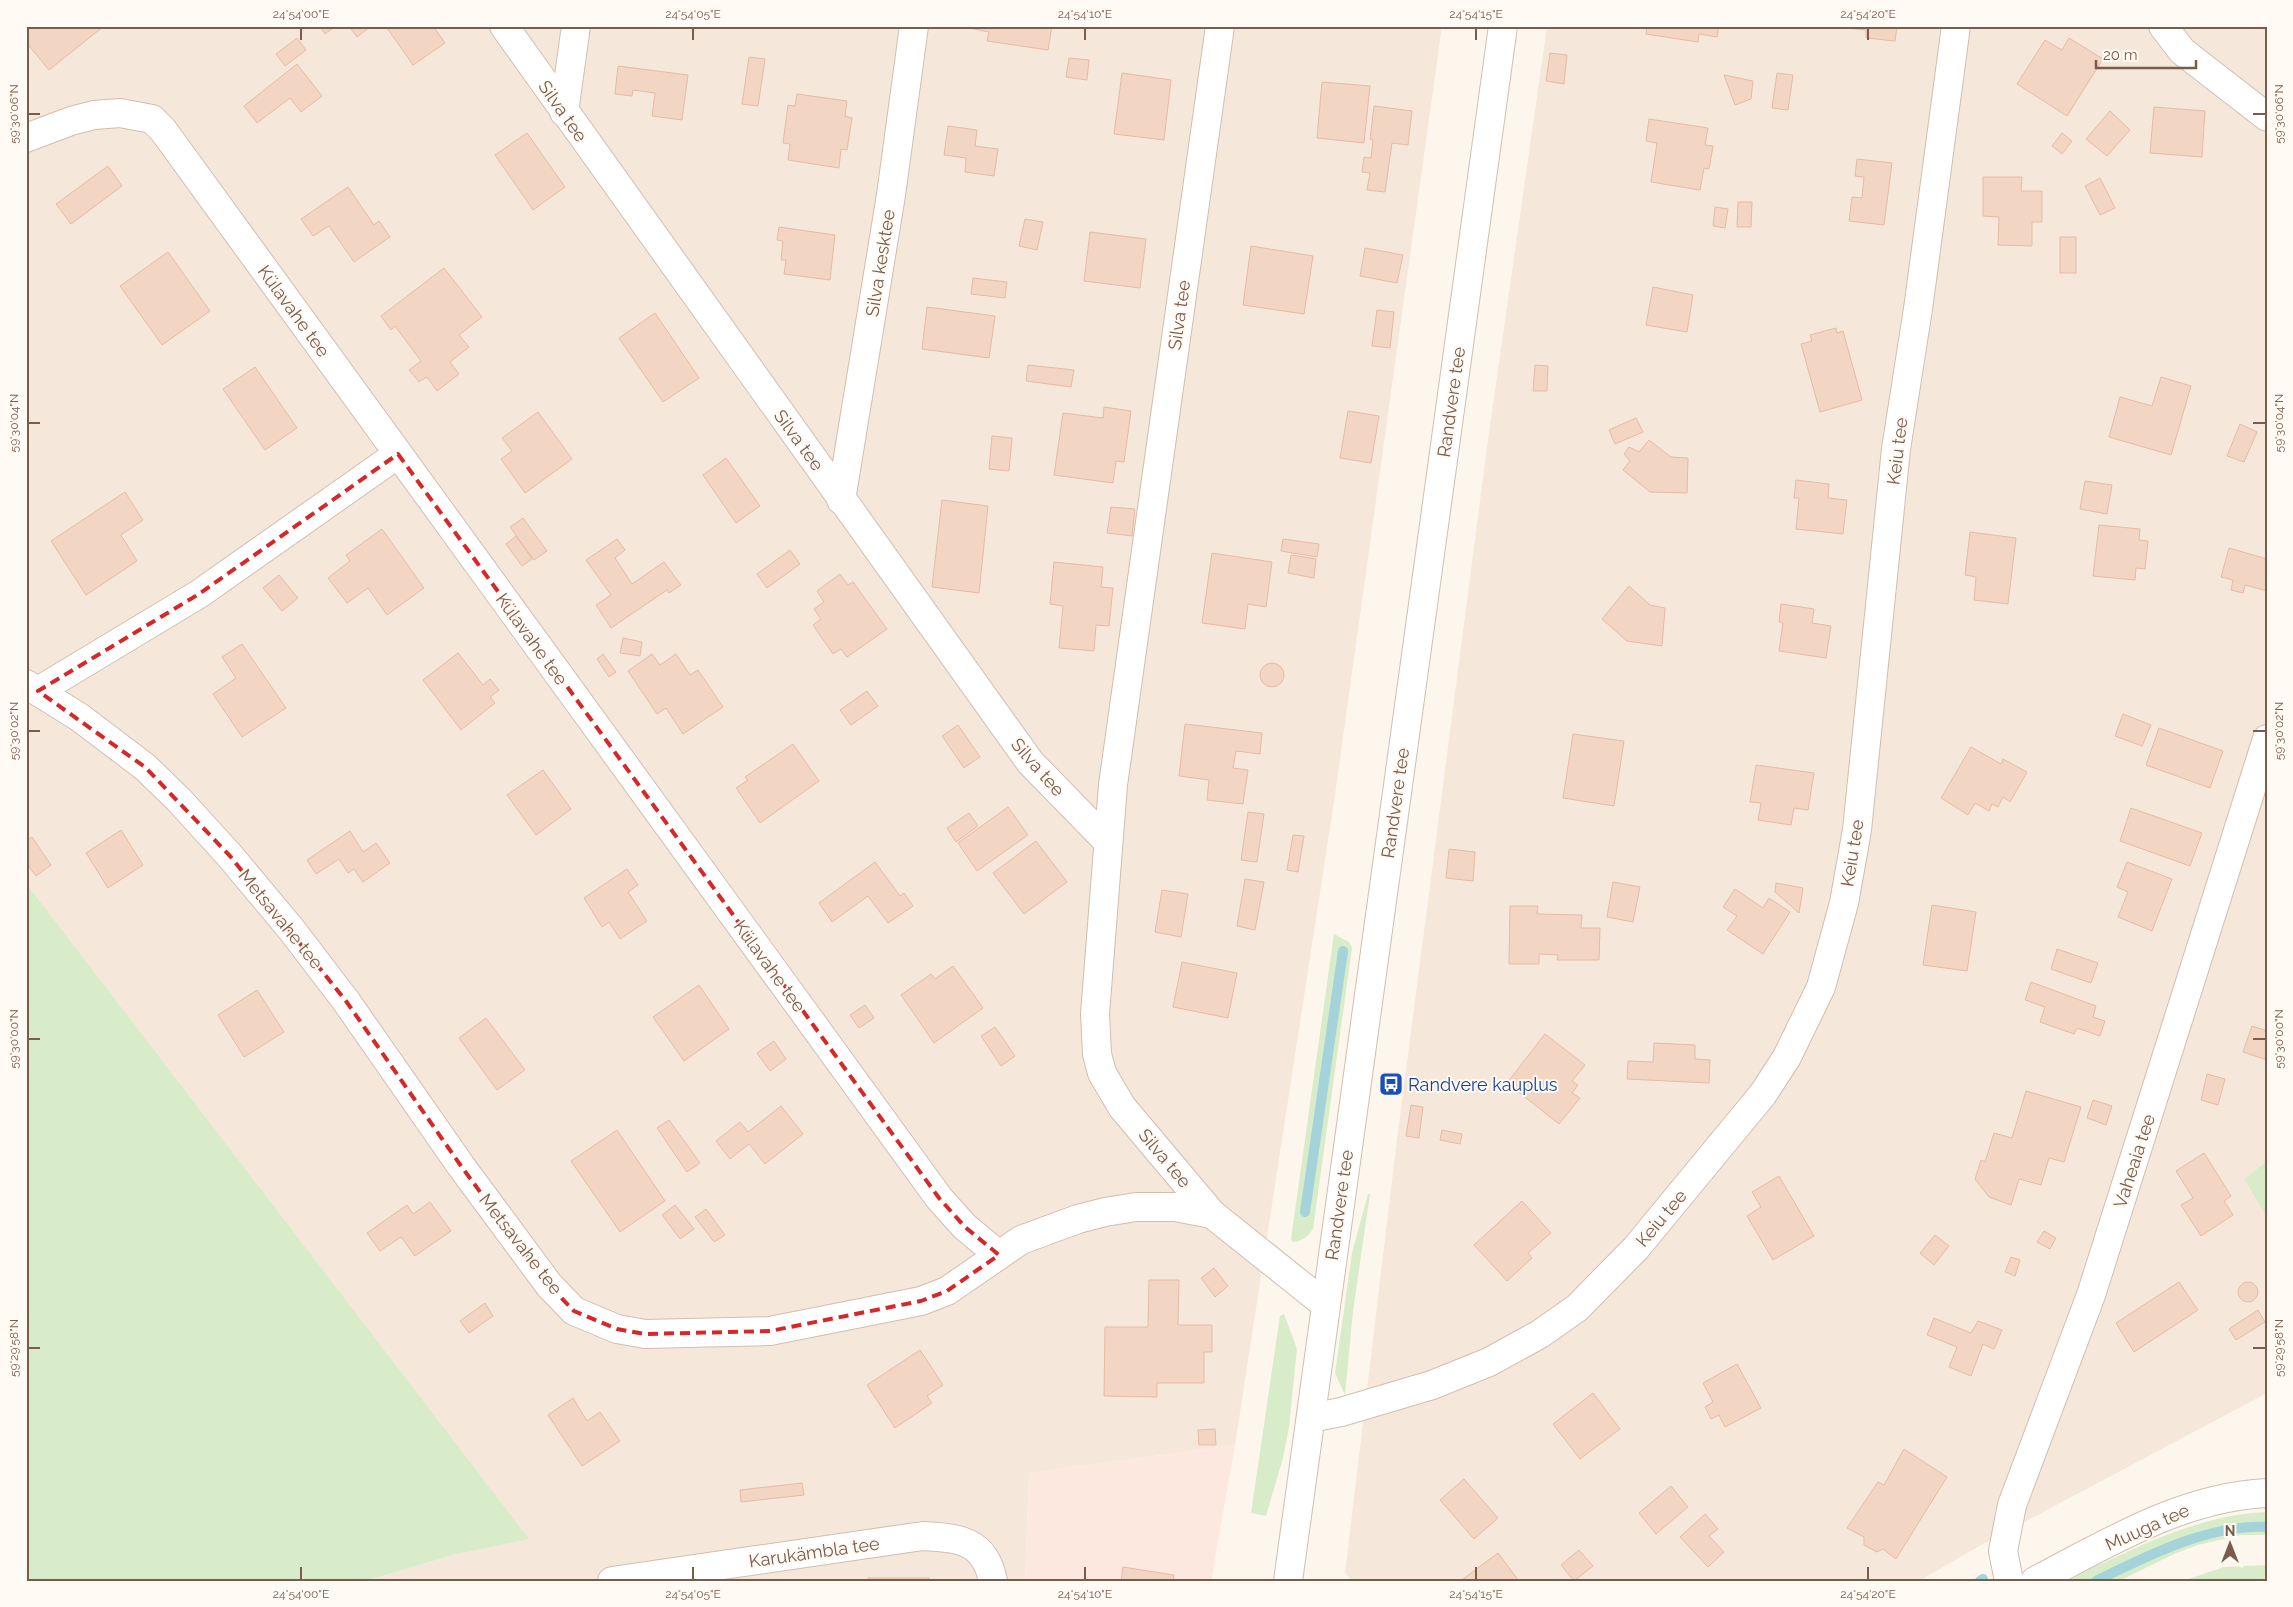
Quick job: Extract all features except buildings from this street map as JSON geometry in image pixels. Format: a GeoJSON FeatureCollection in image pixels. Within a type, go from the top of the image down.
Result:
{"type":"FeatureCollection","features":[{"type":"Feature","properties":{"kind":"street","name":"Silva tee"},"geometry":{"type":"LineString","coordinates":[[504,26],[1030,762],[1108,842]]}},
{"type":"Feature","properties":{"kind":"street"},"geometry":{"type":"LineString","coordinates":[[564,112],[576,26]]}},
{"type":"Feature","properties":{"kind":"street","name":"Silva kesktee"},"geometry":{"type":"LineString","coordinates":[[841,500],[891,195],[914,26]]}},
{"type":"Feature","properties":{"kind":"street","name":"Silva tee"},"geometry":{"type":"LineString","coordinates":[[1220,26],[1113,785],[1095,1014],[1097,1054],[1102,1073],[1122,1107],[1212,1214],[1326,1304]]}},
{"type":"Feature","properties":{"kind":"street","name":"Randvere tee"},"geometry":{"type":"LineString","coordinates":[[1288,1581],[1503,26]]}},
{"type":"Feature","properties":{"kind":"street","name":"Keiu tee"},"geometry":{"type":"LineString","coordinates":[[1311,1418],[1341,1412],[1432,1385],[1489,1362],[1540,1334],[1577,1308],[1636,1248],[1763,1094],[1787,1057],[1813,1004],[1821,986],[1844,903],[1857,830],[1896,449],[1918,309],[1956,26]]}},
{"type":"Feature","properties":{"kind":"street"},"geometry":{"type":"LineString","coordinates":[[2163,26],[2182,51],[2267,116]]}},
{"type":"Feature","properties":{"kind":"street","name":"Külavahe tee"},"geometry":{"type":"LineString","coordinates":[[26,138],[71,121],[94,115],[120,113],[152,119],[164,130],[939,1198],[965,1227],[999,1255]]}},
{"type":"Feature","properties":{"kind":"street"},"geometry":{"type":"LineString","coordinates":[[32,687],[199,594],[398,454]]}},
{"type":"Feature","properties":{"kind":"street","name":"Metsavahe tee"},"geometry":{"type":"LineString","coordinates":[[32,687],[78,717],[145,767],[179,800],[230,856],[291,929],[346,1001],[467,1174],[548,1284],[574,1311],[617,1329],[645,1334],[770,1331],[921,1301],[947,1291],[1021,1240],[1105,1212],[1136,1207],[1175,1207],[1212,1214]]}},
{"type":"Feature","properties":{"kind":"street","name":"Vaheaia tee"},"geometry":{"type":"LineString","coordinates":[[2009,1581],[2004,1552],[2012,1505],[2092,1294],[2267,739]]}},
{"type":"Feature","properties":{"kind":"street","name":"Muuga tee"},"geometry":{"type":"LineString","coordinates":[[2035,1581],[2156,1520],[2202,1503],[2244,1494],[2267,1493]]}},
{"type":"Feature","properties":{"kind":"street","name":"Karukämbla tee"},"geometry":{"type":"LineString","coordinates":[[612,1581],[923,1536],[952,1538],[972,1544],[986,1558],[993,1581]]}},
{"type":"Feature","properties":{"kind":"highlighted area"},"geometry":{"type":"Polygon","coordinates":[[[398,454],[939,1198],[965,1227],[999,1255],[947,1291],[921,1301],[770,1331],[645,1334],[617,1329],[574,1311],[549,1285],[461,1166],[346,1001],[230,856],[145,767],[38,691],[199,594],[398,454]]]}},
{"type":"Feature","properties":{"kind":"shaded area"},"geometry":{"type":"Polygon","coordinates":[[[26,26],[1442,26],[1335,795],[1235,1445],[1029,1473],[1025,1581],[365,1581],[453,1555],[528,1539],[26,883],[26,26]]]}},
{"type":"Feature","properties":{"kind":"shaded area"},"geometry":{"type":"Polygon","coordinates":[[[1547,26],[2267,26],[2267,1161],[2244,1179],[2267,1218],[2267,1393],[1983,1544],[1919,1581],[1352,1581],[1345,1573],[1396,1147],[1487,447],[1547,26]]]}},
{"type":"Feature","properties":{"kind":"shaded area"},"geometry":{"type":"Polygon","coordinates":[[[1235,1445],[1211,1581],[1025,1581],[1029,1473],[1235,1445]]]}},
{"type":"Feature","properties":{"kind":"green space"},"geometry":{"type":"Polygon","coordinates":[[[26,883],[529,1539],[453,1555],[365,1581],[26,1581],[26,883]]]}},
{"type":"Feature","properties":{"kind":"green space"},"geometry":{"type":"Polygon","coordinates":[[[1334,934],[1349,942],[1352,948],[1313,1229],[1305,1238],[1293,1242],[1291,1239],[1334,934]]]}},
{"type":"Feature","properties":{"kind":"green space"},"geometry":{"type":"Polygon","coordinates":[[[2267,1161],[2267,1218],[2244,1179],[2267,1161]]]}},
{"type":"Feature","properties":{"kind":"green space"},"geometry":{"type":"Polygon","coordinates":[[[1368,1194],[1370,1194],[1353,1311],[1345,1395],[1335,1373],[1352,1253],[1368,1194]]]}},
{"type":"Feature","properties":{"kind":"green space"},"geometry":{"type":"Polygon","coordinates":[[[1284,1314],[1297,1349],[1289,1427],[1283,1458],[1266,1516],[1251,1513],[1280,1316],[1284,1314]]]}},
{"type":"Feature","properties":{"kind":"green space"},"geometry":{"type":"Polygon","coordinates":[[[2267,1512],[2267,1535],[2241,1535],[2198,1545],[2176,1553],[2119,1581],[2069,1581],[2085,1571],[2188,1527],[2227,1517],[2267,1512]]]}},
{"type":"Feature","properties":{"kind":"green space"},"geometry":{"type":"Polygon","coordinates":[[[2267,1565],[2267,1581],[2183,1581],[2224,1567],[2267,1565]]]}},
{"type":"Feature","properties":{"kind":"waterway"},"geometry":{"type":"LineString","coordinates":[[1305,1212],[1343,951]]}},
{"type":"Feature","properties":{"kind":"waterway"},"geometry":{"type":"LineString","coordinates":[[2096,1581],[2157,1552],[2201,1536],[2245,1527],[2267,1527]]}},
{"type":"Feature","properties":{"kind":"place","name":"Randvere kauplus"},"geometry":{"type":"Point","coordinates":[1391,1084]}}]}
